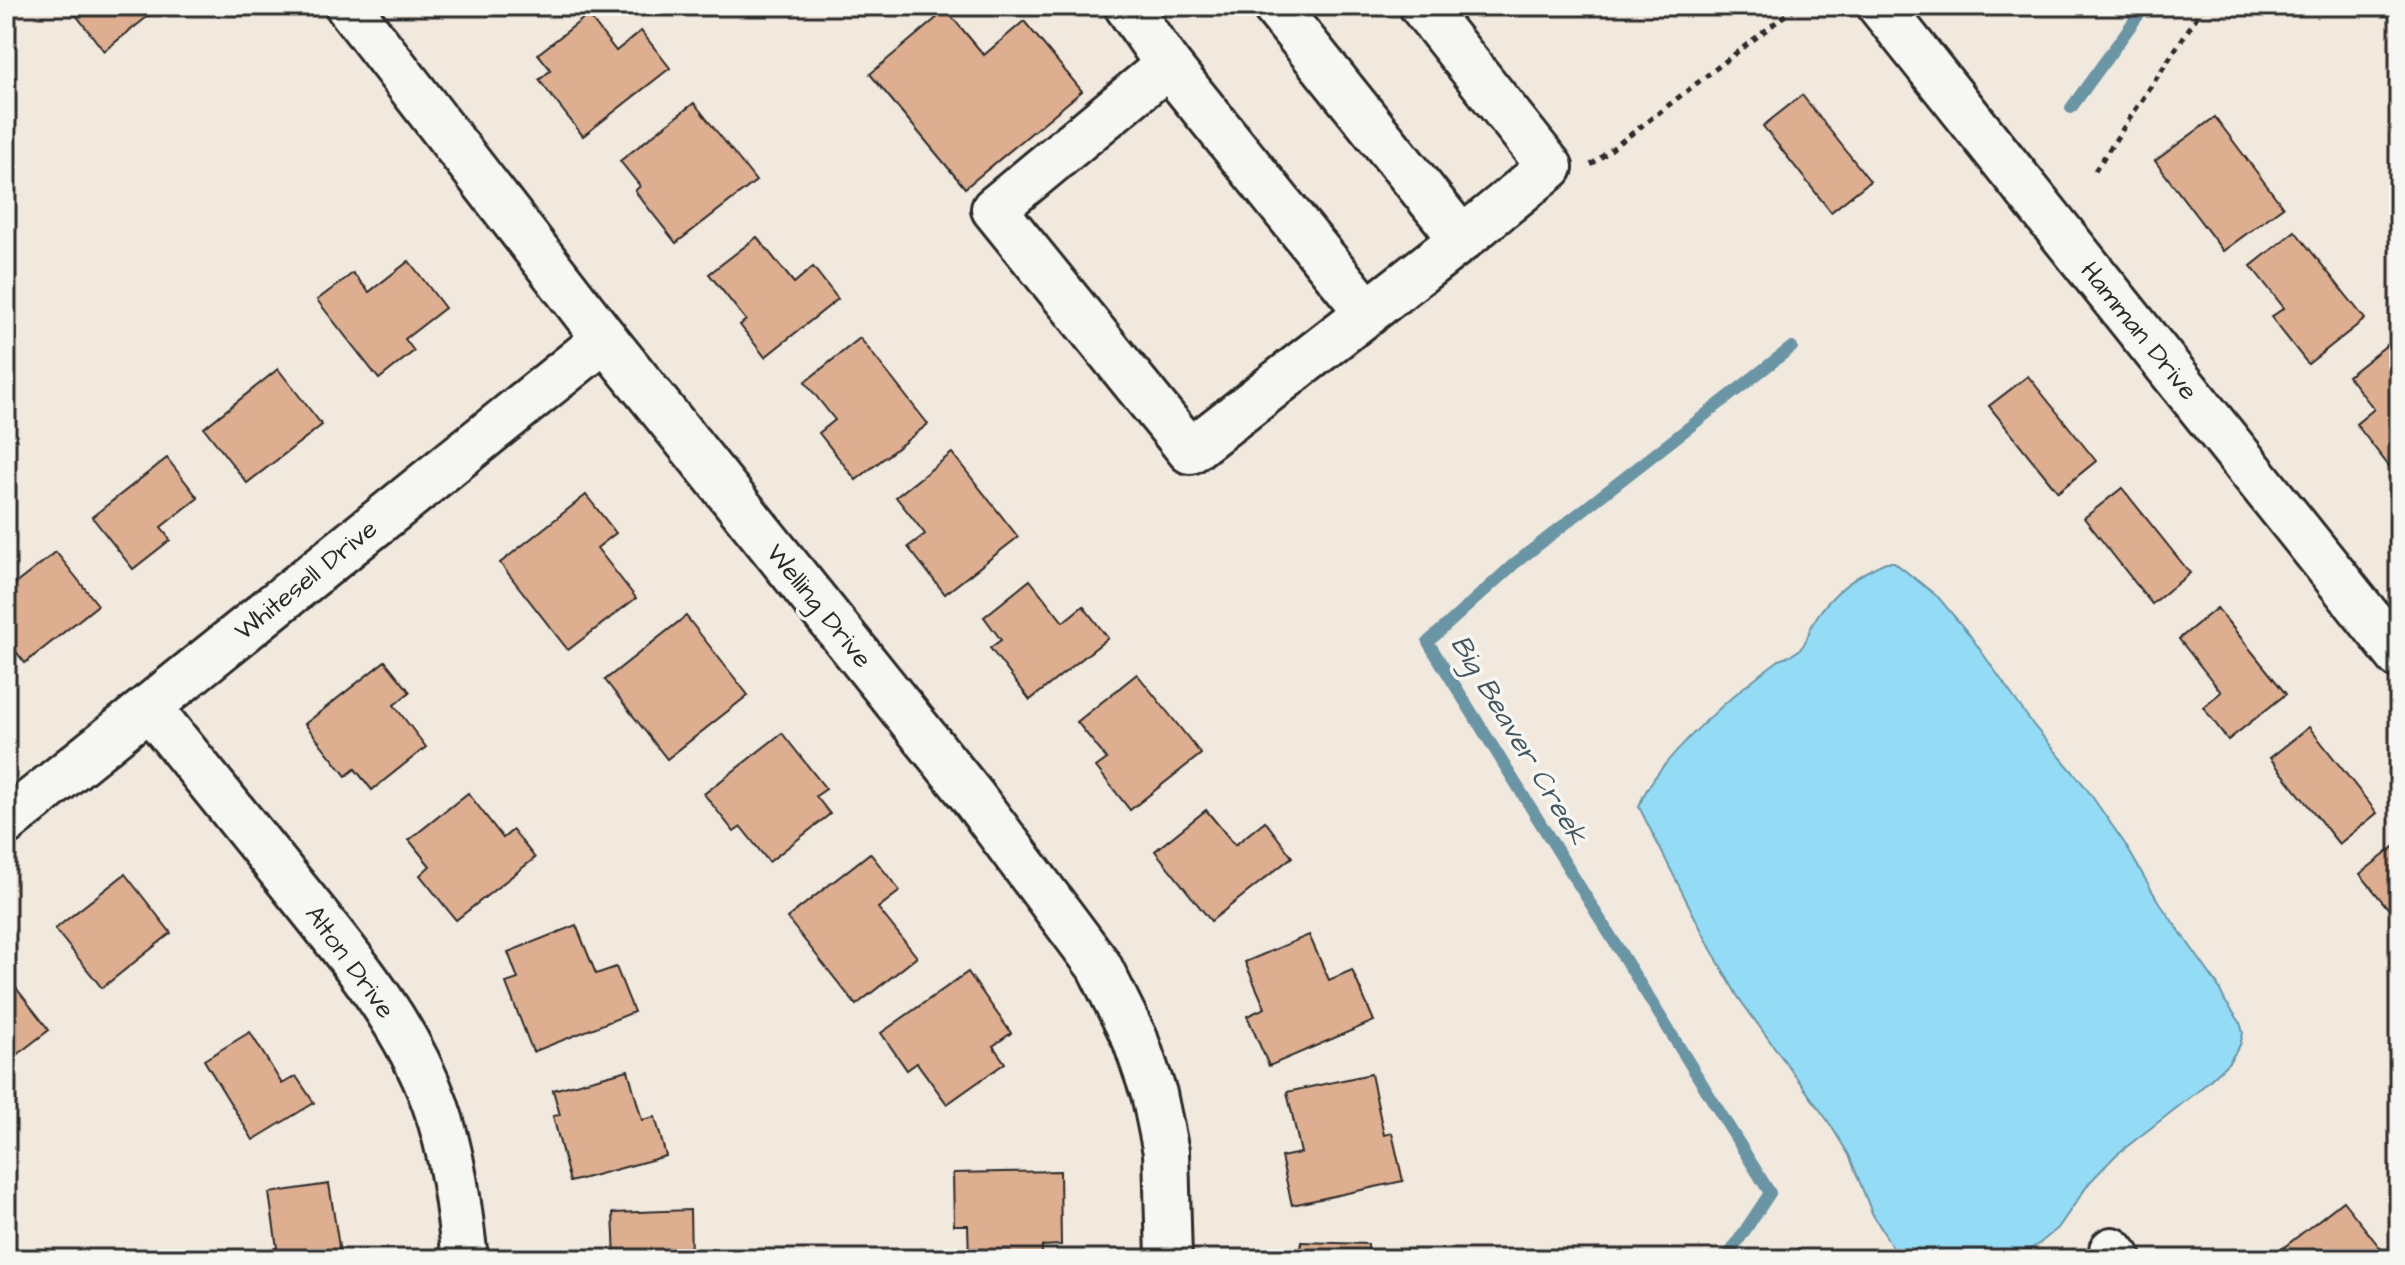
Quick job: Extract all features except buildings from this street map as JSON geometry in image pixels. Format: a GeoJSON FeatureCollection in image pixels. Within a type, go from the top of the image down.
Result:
{"type":"FeatureCollection","features":[{"type":"Feature","properties":{"kind":"street","name":"Welling Drive"},"geometry":{"type":"LineString","coordinates":[[348,6],[605,339],[972,796],[1099,966],[1135,1039],[1154,1094],[1166,1152],[1169,1259]]}},
{"type":"Feature","properties":{"kind":"street"},"geometry":{"type":"LineString","coordinates":[[1127,6],[1168,65],[1368,313]]}},
{"type":"Feature","properties":{"kind":"street"},"geometry":{"type":"LineString","coordinates":[[1275,6],[1462,239]]}},
{"type":"Feature","properties":{"kind":"street"},"geometry":{"type":"LineString","coordinates":[[1168,65],[994,209],[1190,451],[1550,167],[1422,6]]}},
{"type":"Feature","properties":{"kind":"street","name":"Hamman Drive"},"geometry":{"type":"LineString","coordinates":[[1880,6],[2399,656]]}},
{"type":"Feature","properties":{"kind":"street","name":"Whitesell Drive"},"geometry":{"type":"LineString","coordinates":[[6,822],[605,339]]}},
{"type":"Feature","properties":{"kind":"street","name":"Alton Drive"},"geometry":{"type":"LineString","coordinates":[[149,707],[363,974],[399,1029],[430,1093],[451,1159],[465,1259]]}},
{"type":"Feature","properties":{"kind":"path"},"geometry":{"type":"LineString","coordinates":[[1550,167],[1591,165],[1797,6]]}},
{"type":"Feature","properties":{"kind":"path"},"geometry":{"type":"LineString","coordinates":[[2095,171],[2204,6]]}},
{"type":"Feature","properties":{"kind":"water"},"geometry":{"type":"Polygon","coordinates":[[[1886,562],[1894,562],[1938,597],[1969,634],[2034,726],[2084,785],[2125,844],[2158,901],[2217,984],[2240,1022],[2243,1033],[2240,1045],[2229,1062],[2197,1092],[2116,1155],[2090,1182],[2058,1228],[2014,1259],[1899,1258],[1872,1213],[1849,1155],[1738,997],[1639,807],[1661,769],[1700,727],[1763,672],[1797,652],[1818,615],[1840,590],[1886,562]]]}},
{"type":"Feature","properties":{"kind":"waterway","name":"Big Beaver Creek"},"geometry":{"type":"LineString","coordinates":[[2071,108],[2145,6]]}},
{"type":"Feature","properties":{"kind":"waterway","name":"Big Beaver Creek"},"geometry":{"type":"LineString","coordinates":[[1726,1259],[1770,1193],[1428,642],[1514,564],[1792,347]]}}]}
